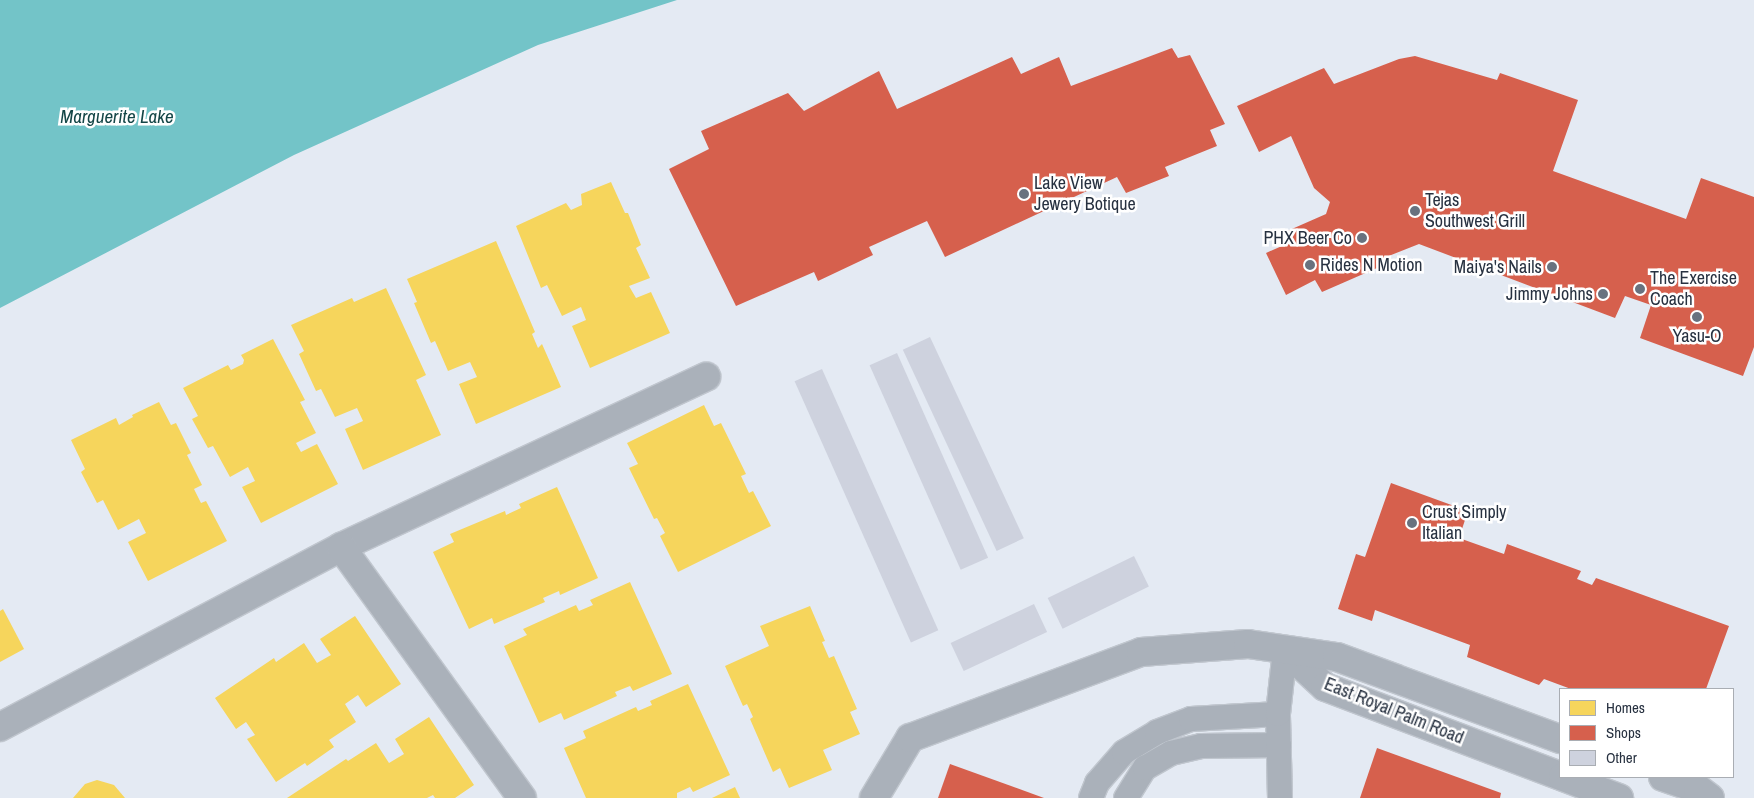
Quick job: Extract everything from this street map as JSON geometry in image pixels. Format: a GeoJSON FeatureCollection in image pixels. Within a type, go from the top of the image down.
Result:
{"type":"FeatureCollection","features":[{"type":"Feature","properties":{"kind":"street"},"geometry":{"type":"LineString","coordinates":[[0,727],[342,547],[706,377]]}},
{"type":"Feature","properties":{"kind":"street"},"geometry":{"type":"LineString","coordinates":[[342,547],[522,798]]}},
{"type":"Feature","properties":{"kind":"street"},"geometry":{"type":"LineString","coordinates":[[874,798],[910,738],[1141,652],[1248,644],[1285,650]]}},
{"type":"Feature","properties":{"kind":"street","name":"East Royal Palm Road"},"geometry":{"type":"LineString","coordinates":[[1285,650],[1337,657],[1559,739]]}},
{"type":"Feature","properties":{"kind":"street","name":"East Royal Palm Road"},"geometry":{"type":"LineString","coordinates":[[1285,650],[1325,687],[1559,775]]}},
{"type":"Feature","properties":{"kind":"street","name":"East Royal Palm Road"},"geometry":{"type":"LineString","coordinates":[[1567,778],[1619,798]]}},
{"type":"Feature","properties":{"kind":"street"},"geometry":{"type":"LineString","coordinates":[[1666,778],[1698,789],[1710,798]]}},
{"type":"Feature","properties":{"kind":"lane"},"geometry":{"type":"LineString","coordinates":[[1280,798],[1278,714],[1285,650]]}},
{"type":"Feature","properties":{"kind":"lane"},"geometry":{"type":"LineString","coordinates":[[1091,798],[1097,783],[1124,752],[1157,732],[1191,719],[1278,714]]}},
{"type":"Feature","properties":{"kind":"lane"},"geometry":{"type":"LineString","coordinates":[[1126,798],[1145,768],[1172,753],[1201,746],[1279,745]]}},
{"type":"Feature","properties":{"kind":"water","name":"Marguerite Lake"},"geometry":{"type":"Polygon","coordinates":[[[0,0],[677,0],[538,45],[294,155],[0,308],[0,0]]]}},
{"type":"Feature","properties":{"kind":"building: Homes"},"geometry":{"type":"Polygon","coordinates":[[[611,182],[625,213],[628,213],[641,245],[636,248],[650,278],[629,286],[636,298],[651,292],[670,333],[590,368],[572,326],[586,320],[581,307],[562,316],[547,285],[541,288],[516,226],[566,203],[571,210],[582,205],[581,194],[611,182]]]}},
{"type":"Feature","properties":{"kind":"building: Homes"},"geometry":{"type":"Polygon","coordinates":[[[496,241],[535,332],[532,334],[538,348],[542,344],[561,387],[476,424],[459,384],[477,377],[470,362],[448,371],[435,341],[431,343],[414,303],[417,302],[407,279],[496,241]]]}},
{"type":"Feature","properties":{"kind":"building: Homes"},"geometry":{"type":"Polygon","coordinates":[[[386,288],[426,375],[416,380],[441,435],[363,470],[345,429],[363,421],[357,408],[335,417],[321,389],[316,391],[299,354],[304,351],[291,325],[352,298],[354,302],[386,288]]]}},
{"type":"Feature","properties":{"kind":"building: Homes"},"geometry":{"type":"Polygon","coordinates":[[[273,339],[305,400],[300,402],[316,433],[296,443],[301,452],[317,444],[338,484],[261,523],[242,487],[255,481],[248,467],[230,477],[213,446],[208,448],[192,419],[198,416],[183,388],[228,365],[231,370],[243,364],[244,360],[241,355],[273,339]]]}},
{"type":"Feature","properties":{"kind":"building: Homes"},"geometry":{"type":"Polygon","coordinates":[[[159,402],[171,425],[176,423],[191,453],[187,455],[202,485],[194,489],[201,503],[206,501],[227,541],[148,581],[128,542],[146,533],[139,519],[118,530],[103,500],[97,503],[81,472],[85,469],[71,440],[116,418],[119,425],[133,417],[132,415],[159,402]]]}},
{"type":"Feature","properties":{"kind":"building: Homes"},"geometry":{"type":"Polygon","coordinates":[[[704,405],[714,426],[721,423],[746,474],[741,476],[749,493],[753,491],[771,526],[678,572],[660,536],[665,533],[657,518],[654,519],[629,468],[638,464],[627,443],[704,405]]]}},
{"type":"Feature","properties":{"kind":"building: Homes"},"geometry":{"type":"Polygon","coordinates":[[[557,487],[598,578],[560,595],[559,591],[543,598],[545,602],[494,624],[492,618],[469,629],[433,552],[454,542],[450,534],[505,511],[506,515],[521,508],[519,504],[557,487]]]}},
{"type":"Feature","properties":{"kind":"building: Homes"},"geometry":{"type":"Polygon","coordinates":[[[630,582],[672,674],[633,691],[630,686],[615,692],[617,696],[564,720],[561,713],[539,723],[504,646],[527,635],[523,629],[576,605],[579,611],[593,605],[590,600],[630,582]]]}},
{"type":"Feature","properties":{"kind":"building: Homes"},"geometry":{"type":"Polygon","coordinates":[[[810,606],[825,641],[822,642],[829,658],[834,656],[857,709],[850,712],[860,734],[823,750],[832,770],[789,788],[780,768],[773,772],[750,719],[753,717],[747,704],[743,706],[725,666],[769,646],[760,626],[810,606]]]}},
{"type":"Feature","properties":{"kind":"building: Homes"},"geometry":{"type":"Polygon","coordinates":[[[3,609],[24,649],[0,662],[0,611],[3,609]]]}},
{"type":"Feature","properties":{"kind":"building: Homes"},"geometry":{"type":"Polygon","coordinates":[[[355,616],[401,684],[366,707],[358,695],[345,704],[356,722],[329,740],[334,747],[307,766],[305,763],[276,782],[247,739],[255,735],[246,722],[236,729],[215,698],[274,658],[276,662],[304,643],[317,663],[331,655],[320,639],[355,616]]]}},
{"type":"Feature","properties":{"kind":"building: Homes"},"geometry":{"type":"Polygon","coordinates":[[[688,684],[730,775],[693,792],[690,787],[677,793],[677,798],[586,798],[564,748],[586,738],[583,731],[636,707],[638,711],[652,705],[650,701],[688,684]]]}},
{"type":"Feature","properties":{"kind":"building: Homes"},"geometry":{"type":"Polygon","coordinates":[[[429,717],[474,785],[455,798],[435,798],[433,795],[427,798],[287,798],[346,759],[348,761],[376,743],[389,763],[404,754],[395,739],[429,717]]]}},
{"type":"Feature","properties":{"kind":"building: Homes"},"geometry":{"type":"Polygon","coordinates":[[[97,780],[114,785],[125,798],[73,798],[85,784],[97,780]]]}},
{"type":"Feature","properties":{"kind":"building: Homes"},"geometry":{"type":"Polygon","coordinates":[[[735,787],[740,798],[712,798],[735,787]]]}},
{"type":"Feature","properties":{"kind":"building: Shops"},"geometry":{"type":"Polygon","coordinates":[[[1172,48],[1178,58],[1190,55],[1225,124],[1210,130],[1217,146],[1165,167],[1169,176],[1126,193],[1117,177],[945,257],[927,221],[869,247],[873,255],[818,281],[814,272],[736,306],[669,169],[709,149],[701,131],[788,93],[804,111],[879,71],[897,109],[1012,57],[1021,74],[1059,57],[1071,86],[1172,48]]]}},
{"type":"Feature","properties":{"kind":"building: Shops"},"geometry":{"type":"Polygon","coordinates":[[[1415,56],[1497,80],[1500,73],[1578,100],[1553,171],[1686,219],[1701,178],[1754,197],[1754,347],[1743,376],[1640,338],[1651,305],[1625,296],[1615,318],[1419,244],[1376,261],[1377,268],[1322,292],[1315,280],[1286,295],[1266,253],[1291,242],[1285,232],[1326,214],[1330,202],[1314,188],[1291,136],[1259,152],[1237,106],[1324,68],[1334,84],[1399,59],[1415,56]]]}},
{"type":"Feature","properties":{"kind":"building: Shops"},"geometry":{"type":"Polygon","coordinates":[[[1391,483],[1468,511],[1459,538],[1504,554],[1507,544],[1581,571],[1577,579],[1592,585],[1596,578],[1729,626],[1706,688],[1568,688],[1544,679],[1539,685],[1467,657],[1470,645],[1375,610],[1372,621],[1338,609],[1356,554],[1365,557],[1391,483]]]}},
{"type":"Feature","properties":{"kind":"building: Shops"},"geometry":{"type":"Polygon","coordinates":[[[1377,748],[1501,793],[1500,798],[1360,798],[1377,748]]]}},
{"type":"Feature","properties":{"kind":"building: Shops"},"geometry":{"type":"Polygon","coordinates":[[[950,764],[1044,798],[938,798],[950,764]]]}},
{"type":"Feature","properties":{"kind":"building: Other"},"geometry":{"type":"Polygon","coordinates":[[[930,337],[1024,538],[997,551],[903,350],[930,337]]]}},
{"type":"Feature","properties":{"kind":"building: Other"},"geometry":{"type":"Polygon","coordinates":[[[897,353],[988,558],[961,570],[870,365],[897,353]]]}},
{"type":"Feature","properties":{"kind":"building: Other"},"geometry":{"type":"Polygon","coordinates":[[[822,369],[938,630],[911,642],[795,381],[822,369]]]}},
{"type":"Feature","properties":{"kind":"building: Other"},"geometry":{"type":"Polygon","coordinates":[[[1134,556],[1149,587],[1063,629],[1048,598],[1134,556]]]}},
{"type":"Feature","properties":{"kind":"building: Other"},"geometry":{"type":"Polygon","coordinates":[[[1034,604],[1047,632],[964,671],[951,643],[1034,604]]]}},
{"type":"Feature","properties":{"kind":"place","name":"Lake View Jewery Botique"},"geometry":{"type":"Point","coordinates":[1024,194]}},
{"type":"Feature","properties":{"kind":"place","name":"Tejas Southwest Grill"},"geometry":{"type":"Point","coordinates":[1415,211]}},
{"type":"Feature","properties":{"kind":"place","name":"PHX Beer Co"},"geometry":{"type":"Point","coordinates":[1362,238]}},
{"type":"Feature","properties":{"kind":"place","name":"Rides N Motion"},"geometry":{"type":"Point","coordinates":[1310,265]}},
{"type":"Feature","properties":{"kind":"place","name":"Maiya's Nails"},"geometry":{"type":"Point","coordinates":[1552,267]}},
{"type":"Feature","properties":{"kind":"place","name":"The Exercise Coach"},"geometry":{"type":"Point","coordinates":[1640,289]}},
{"type":"Feature","properties":{"kind":"place","name":"Jimmy Johns"},"geometry":{"type":"Point","coordinates":[1603,294]}},
{"type":"Feature","properties":{"kind":"place","name":"Yasu-O"},"geometry":{"type":"Point","coordinates":[1697,317]}},
{"type":"Feature","properties":{"kind":"place","name":"Crust Simply Italian"},"geometry":{"type":"Point","coordinates":[1412,523]}}]}
